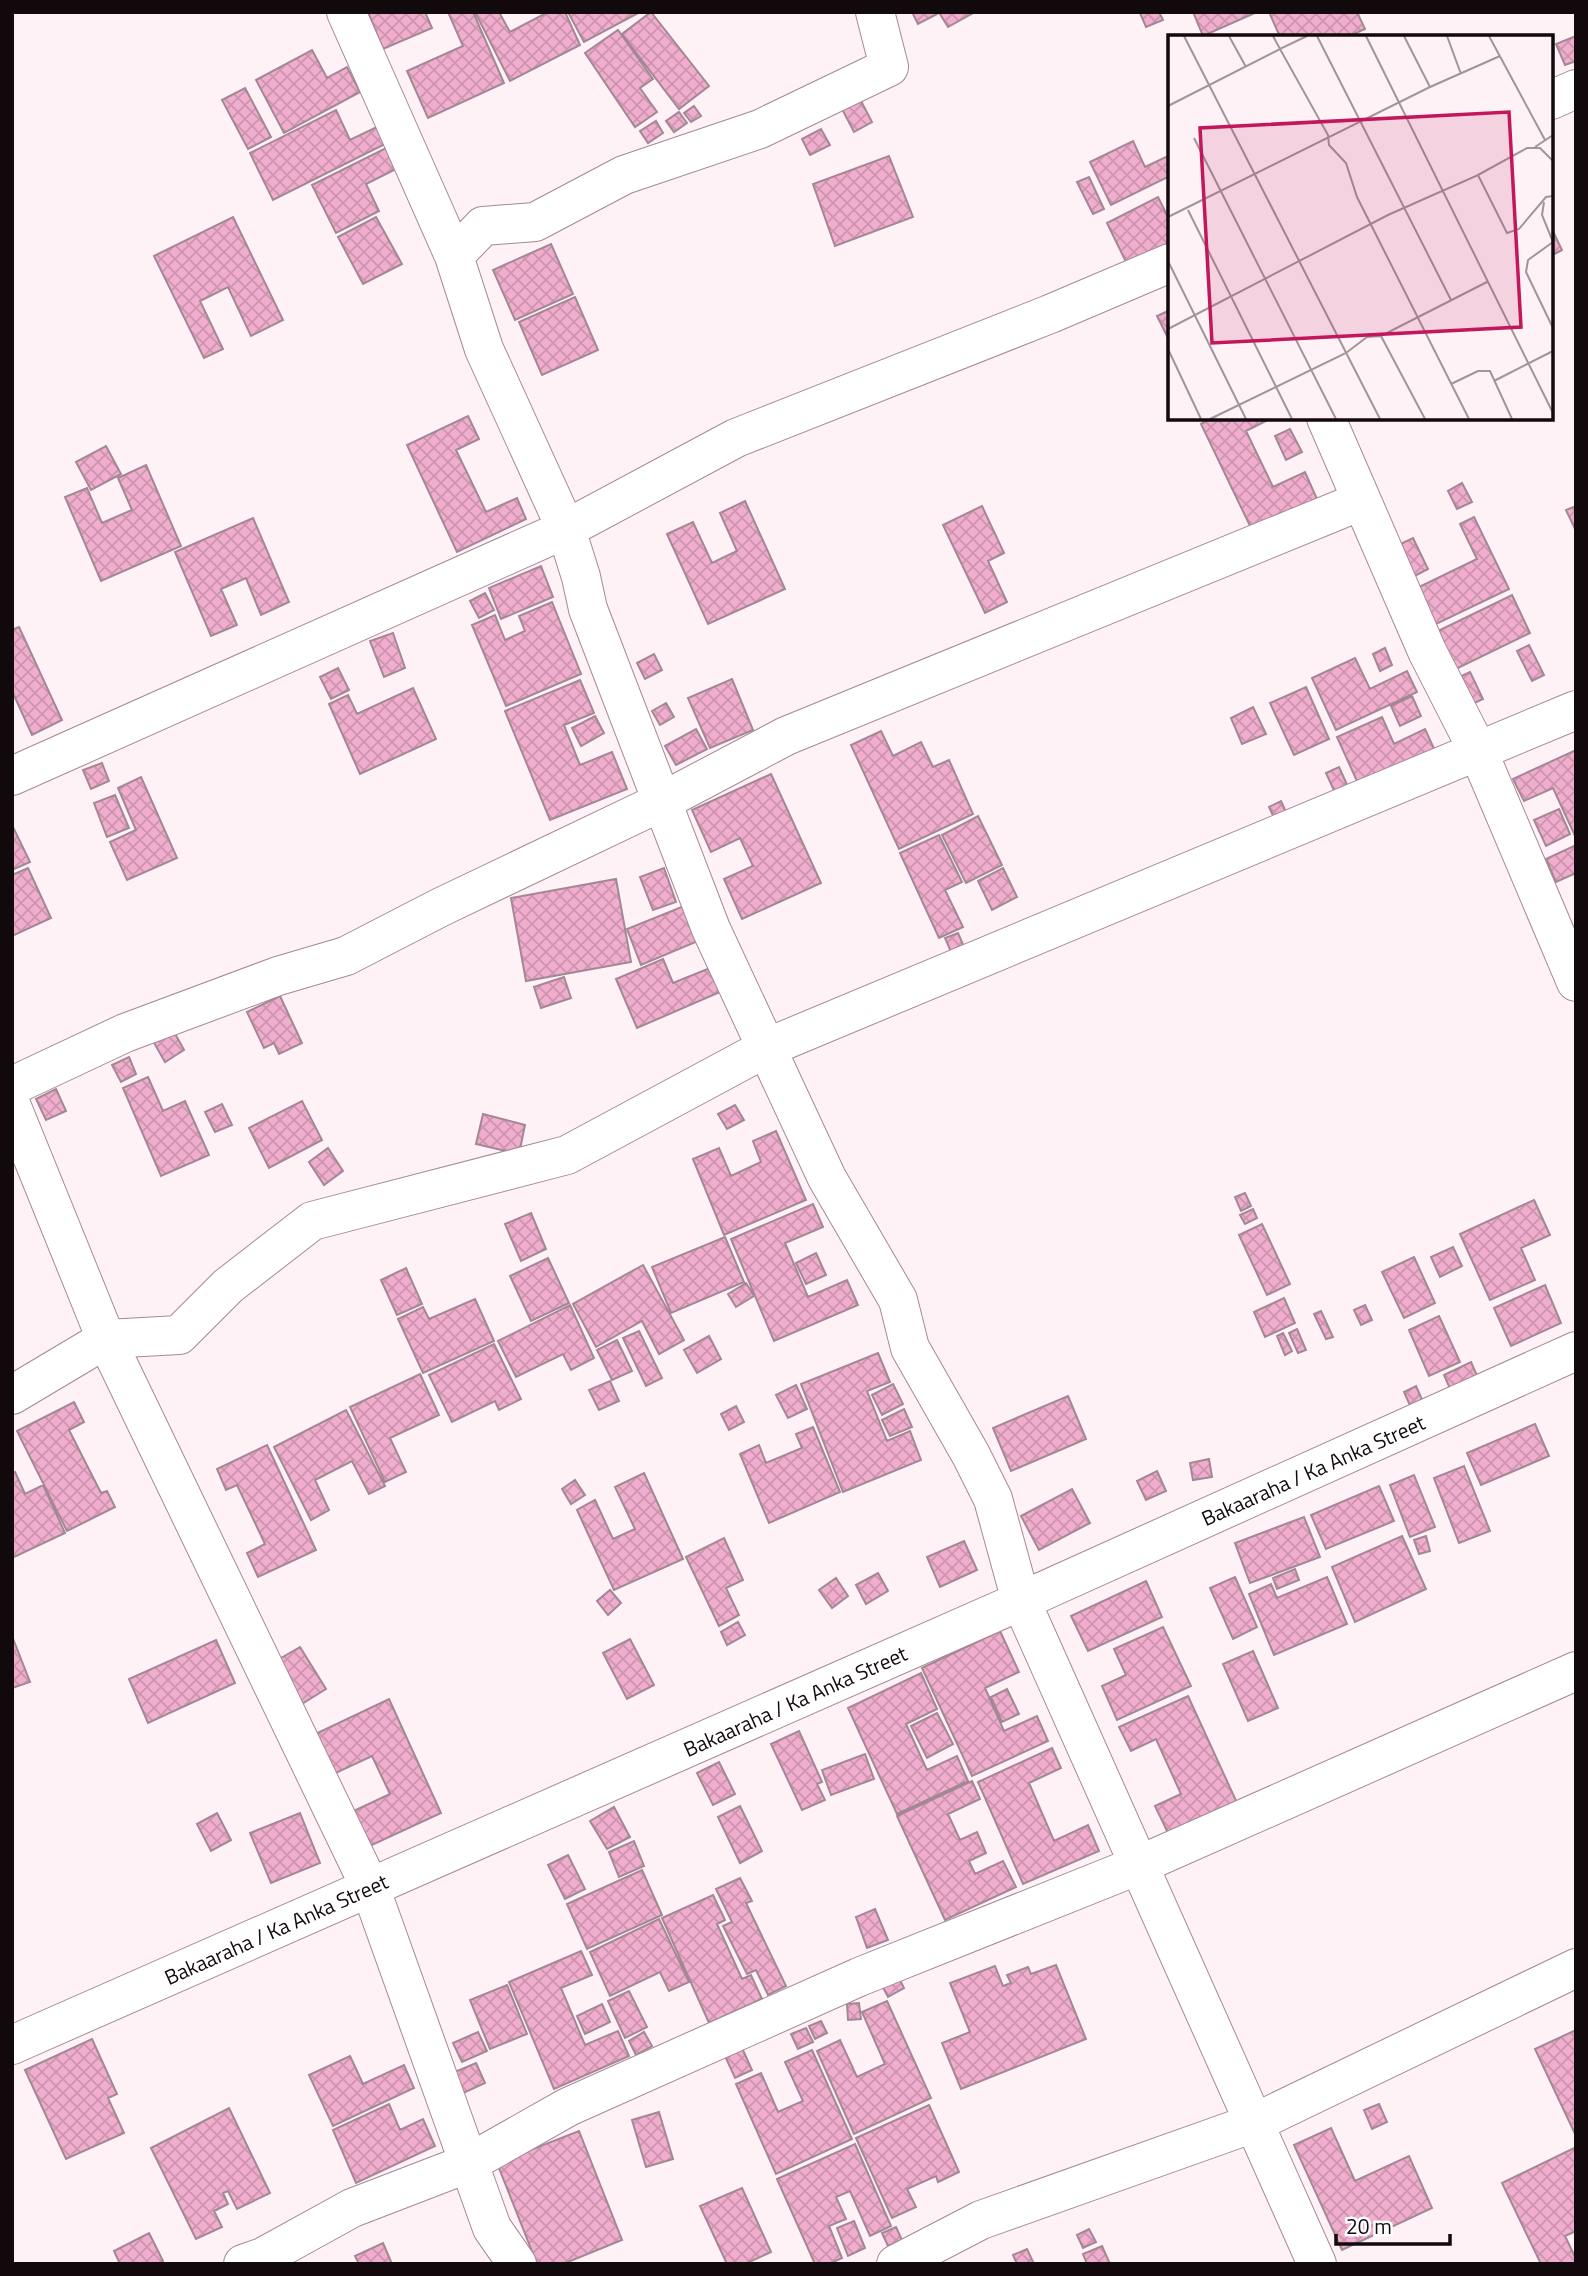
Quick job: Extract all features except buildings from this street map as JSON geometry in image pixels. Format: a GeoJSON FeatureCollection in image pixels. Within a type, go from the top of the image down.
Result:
{"type":"FeatureCollection","features":[{"type":"Feature","properties":{"kind":"street"},"geometry":{"type":"LineString","coordinates":[[346,12],[454,256],[484,349],[566,528],[588,609],[711,929],[827,1178],[898,1300],[910,1349],[993,1499],[1021,1601],[1317,2264]]}},
{"type":"Feature","properties":{"kind":"street"},"geometry":{"type":"LineString","coordinates":[[454,256],[483,226],[535,222],[624,175],[760,129],[889,67],[875,12]]}},
{"type":"Feature","properties":{"kind":"street"},"geometry":{"type":"LineString","coordinates":[[1553,99],[1576,89]]}},
{"type":"Feature","properties":{"kind":"street"},"geometry":{"type":"LineString","coordinates":[[12,776],[566,528],[736,438],[1050,314],[1168,264]]}},
{"type":"Feature","properties":{"kind":"street"},"geometry":{"type":"LineString","coordinates":[[1327,420],[1427,651],[1478,751],[1576,982]]}},
{"type":"Feature","properties":{"kind":"street"},"geometry":{"type":"LineString","coordinates":[[12,1086],[125,1033],[278,976],[346,956],[661,802],[786,736],[1361,501]]}},
{"type":"Feature","properties":{"kind":"street"},"geometry":{"type":"LineString","coordinates":[[12,1395],[106,1339],[179,1335],[228,1286],[312,1221],[567,1155],[766,1048],[1576,710]]}},
{"type":"Feature","properties":{"kind":"street"},"geometry":{"type":"LineString","coordinates":[[12,1107],[106,1339],[370,1887],[492,2228],[517,2264]]}},
{"type":"Feature","properties":{"kind":"street","name":"Bakaaraha / Ka Anka Street"},"geometry":{"type":"LineString","coordinates":[[12,2046],[1021,1601],[1576,1351]]}},
{"type":"Feature","properties":{"kind":"street"},"geometry":{"type":"LineString","coordinates":[[243,2264],[263,2257],[352,2208],[469,2163],[568,2107],[859,1977],[1139,1865],[1576,1671]]}},
{"type":"Feature","properties":{"kind":"street"},"geometry":{"type":"LineString","coordinates":[[896,2264],[981,2220],[1254,2123],[1576,1968]]}}]}
